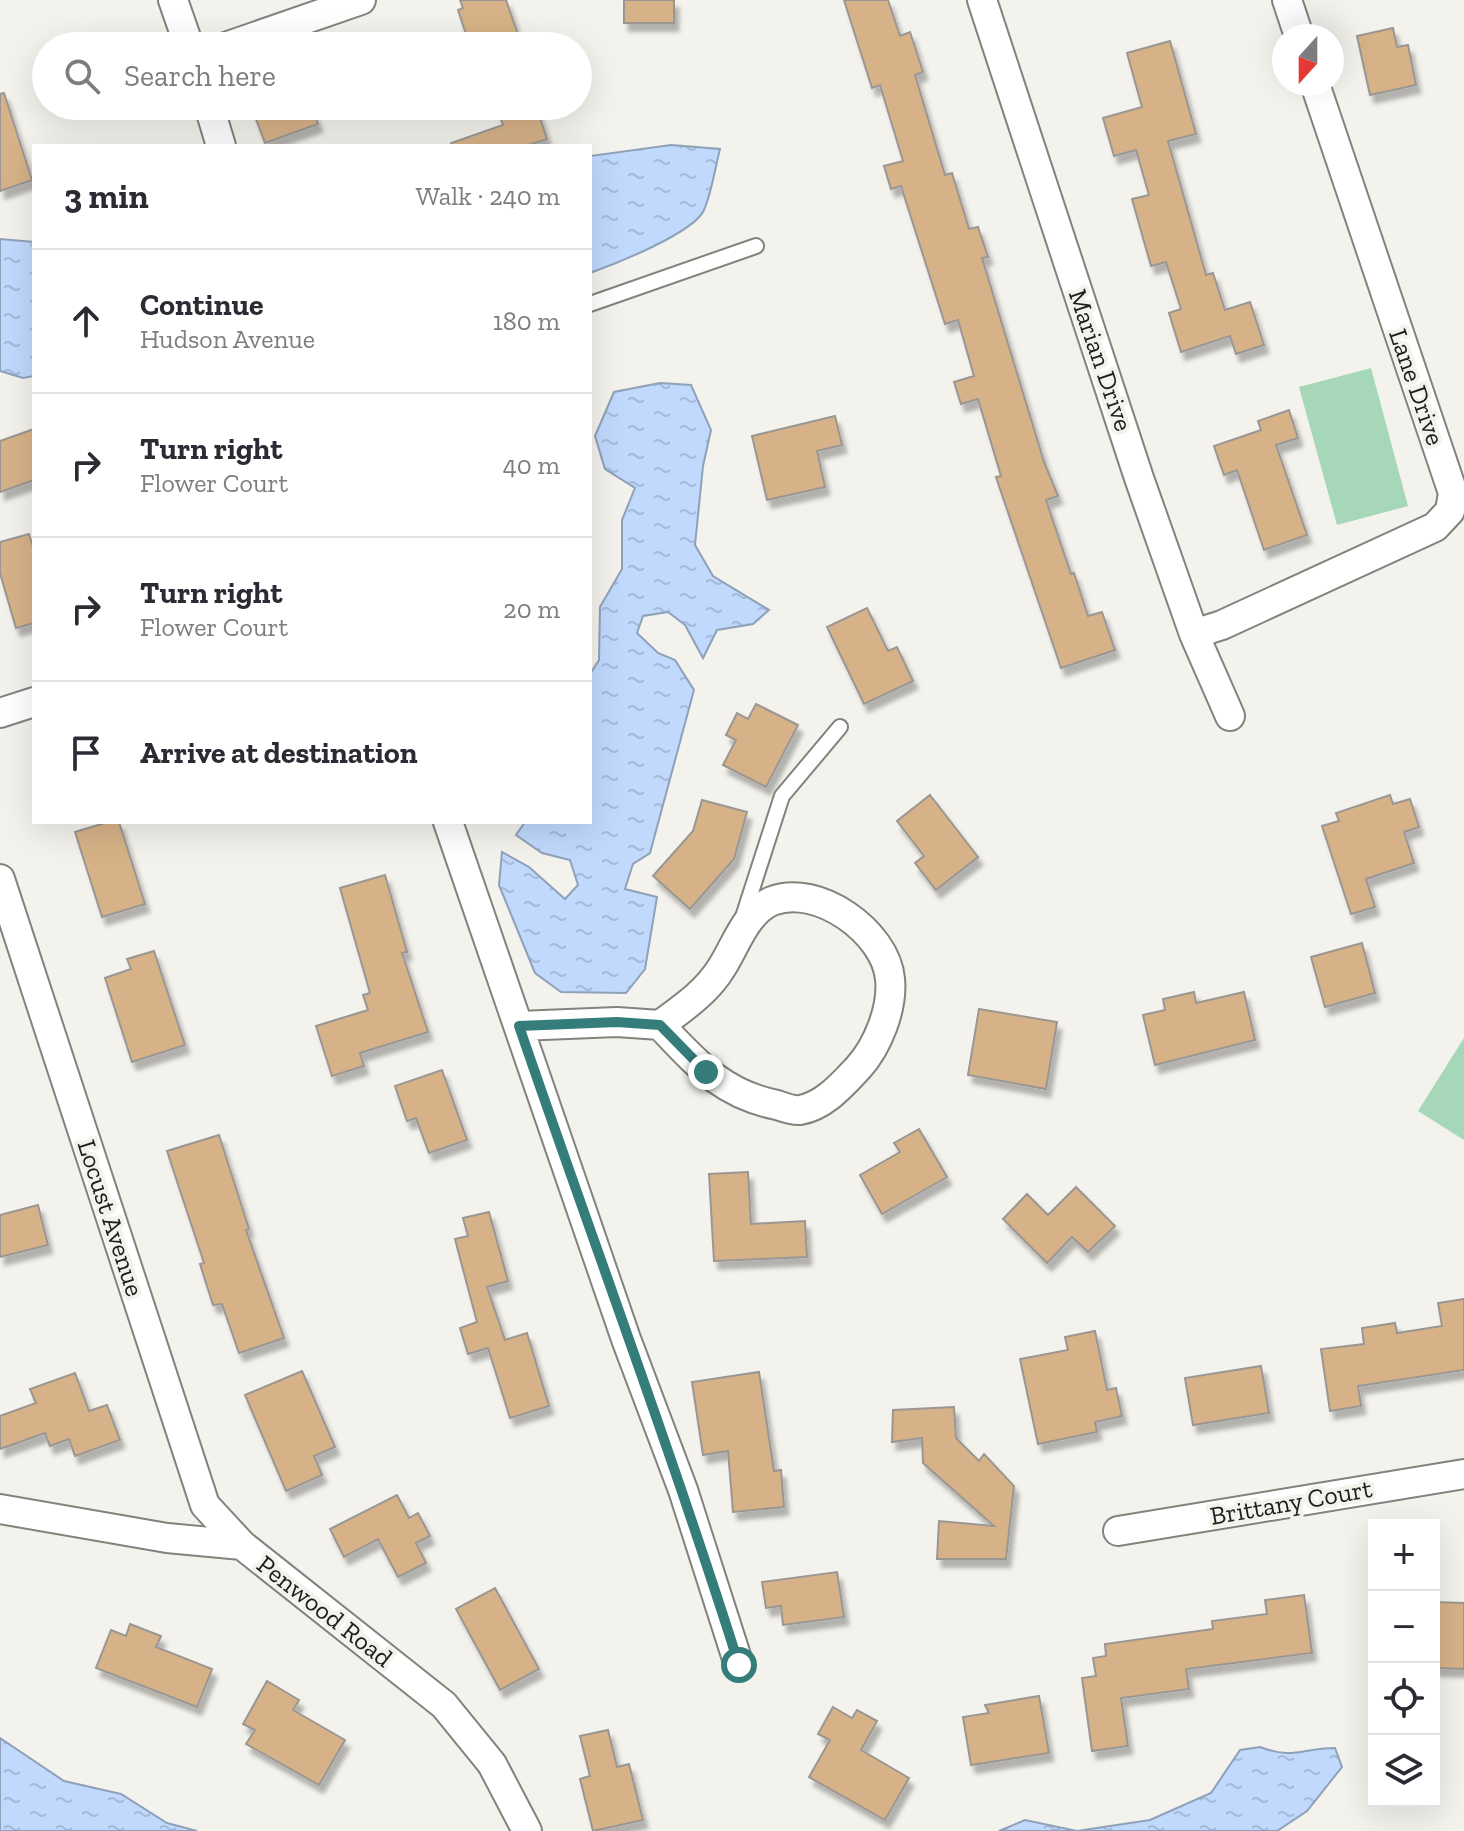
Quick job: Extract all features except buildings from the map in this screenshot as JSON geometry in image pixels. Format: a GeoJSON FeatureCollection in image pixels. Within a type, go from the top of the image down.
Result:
{"type":"FeatureCollection","features":[{"type":"Feature","properties":{"kind":"street"},"geometry":{"type":"LineString","coordinates":[[173,0],[184,32]]}},
{"type":"Feature","properties":{"kind":"street"},"geometry":{"type":"LineString","coordinates":[[268,32],[361,0]]}},
{"type":"Feature","properties":{"kind":"street","name":"Marian Drive"},"geometry":{"type":"LineString","coordinates":[[982,0],[1139,478],[1194,634],[1230,716]]}},
{"type":"Feature","properties":{"kind":"street"},"geometry":{"type":"LineString","coordinates":[[1287,0],[1295,24]]}},
{"type":"Feature","properties":{"kind":"street","name":"Lane Drive"},"geometry":{"type":"LineString","coordinates":[[1194,634],[1222,625],[1435,527],[1450,511],[1453,493],[1319,96]]}},
{"type":"Feature","properties":{"kind":"street"},"geometry":{"type":"LineString","coordinates":[[213,120],[220,144]]}},
{"type":"Feature","properties":{"kind":"street"},"geometry":{"type":"LineString","coordinates":[[0,713],[32,703]]}},
{"type":"Feature","properties":{"kind":"street"},"geometry":{"type":"LineString","coordinates":[[449,824],[626,1339],[683,1490],[739,1665]]}},
{"type":"Feature","properties":{"kind":"street","name":"Locust Avenue"},"geometry":{"type":"LineString","coordinates":[[0,879],[205,1505],[242,1545]]}},
{"type":"Feature","properties":{"kind":"street"},"geometry":{"type":"LineString","coordinates":[[519,1026],[617,1022],[660,1025],[694,1001],[721,968],[738,933],[770,902],[797,896],[822,901],[845,913],[876,946],[890,977],[885,1020],[866,1059],[834,1093],[800,1110],[746,1099],[706,1072],[660,1025]]}},
{"type":"Feature","properties":{"kind":"street","name":"Brittany Court"},"geometry":{"type":"LineString","coordinates":[[1118,1531],[1464,1474]]}},
{"type":"Feature","properties":{"kind":"street","name":"Penwood Road"},"geometry":{"type":"LineString","coordinates":[[0,1509],[167,1538],[242,1545],[444,1705],[492,1764],[527,1831]]}},
{"type":"Feature","properties":{"kind":"lane"},"geometry":{"type":"LineString","coordinates":[[592,303],[756,246]]}},
{"type":"Feature","properties":{"kind":"lane"},"geometry":{"type":"LineString","coordinates":[[738,933],[782,796],[840,727]]}},
{"type":"Feature","properties":{"kind":"green space"},"geometry":{"type":"Polygon","coordinates":[[[1371,368],[1408,506],[1337,525],[1299,387],[1371,368]]]}},
{"type":"Feature","properties":{"kind":"green space"},"geometry":{"type":"Polygon","coordinates":[[[1464,1038],[1464,1140],[1418,1111],[1464,1038]]]}},
{"type":"Feature","properties":{"kind":"water"},"geometry":{"type":"Polygon","coordinates":[[[671,145],[720,149],[704,210],[697,219],[670,238],[592,272],[592,156],[671,145]]]}},
{"type":"Feature","properties":{"kind":"water"},"geometry":{"type":"Polygon","coordinates":[[[0,239],[32,242],[32,376],[23,378],[0,371],[0,239]]]}},
{"type":"Feature","properties":{"kind":"water"},"geometry":{"type":"Polygon","coordinates":[[[660,383],[691,385],[711,430],[703,466],[695,545],[713,576],[769,610],[753,624],[717,630],[703,658],[685,625],[668,612],[643,616],[637,633],[658,653],[675,660],[694,690],[650,853],[633,864],[625,889],[657,897],[645,969],[626,993],[561,992],[535,973],[499,885],[502,852],[529,867],[565,899],[578,885],[570,860],[542,853],[516,835],[524,824],[592,824],[592,671],[599,660],[600,607],[622,569],[622,520],[635,488],[605,469],[595,436],[614,392],[660,383]]]}},
{"type":"Feature","properties":{"kind":"water"},"geometry":{"type":"Polygon","coordinates":[[[0,1738],[64,1781],[121,1794],[167,1823],[197,1831],[0,1831],[0,1738]]]}},
{"type":"Feature","properties":{"kind":"water"},"geometry":{"type":"Polygon","coordinates":[[[1260,1747],[1290,1753],[1335,1748],[1342,1767],[1307,1811],[1277,1831],[1077,1831],[1150,1820],[1211,1793],[1240,1750],[1260,1747]]]}},
{"type":"Feature","properties":{"kind":"water"},"geometry":{"type":"Polygon","coordinates":[[[1025,1820],[1077,1831],[999,1831],[1025,1820]]]}},
{"type":"Feature","properties":{"kind":"route"},"geometry":{"type":"LineString","coordinates":[[706,1072],[660,1025],[617,1022],[519,1026],[626,1339],[683,1490],[739,1665]]}}]}
